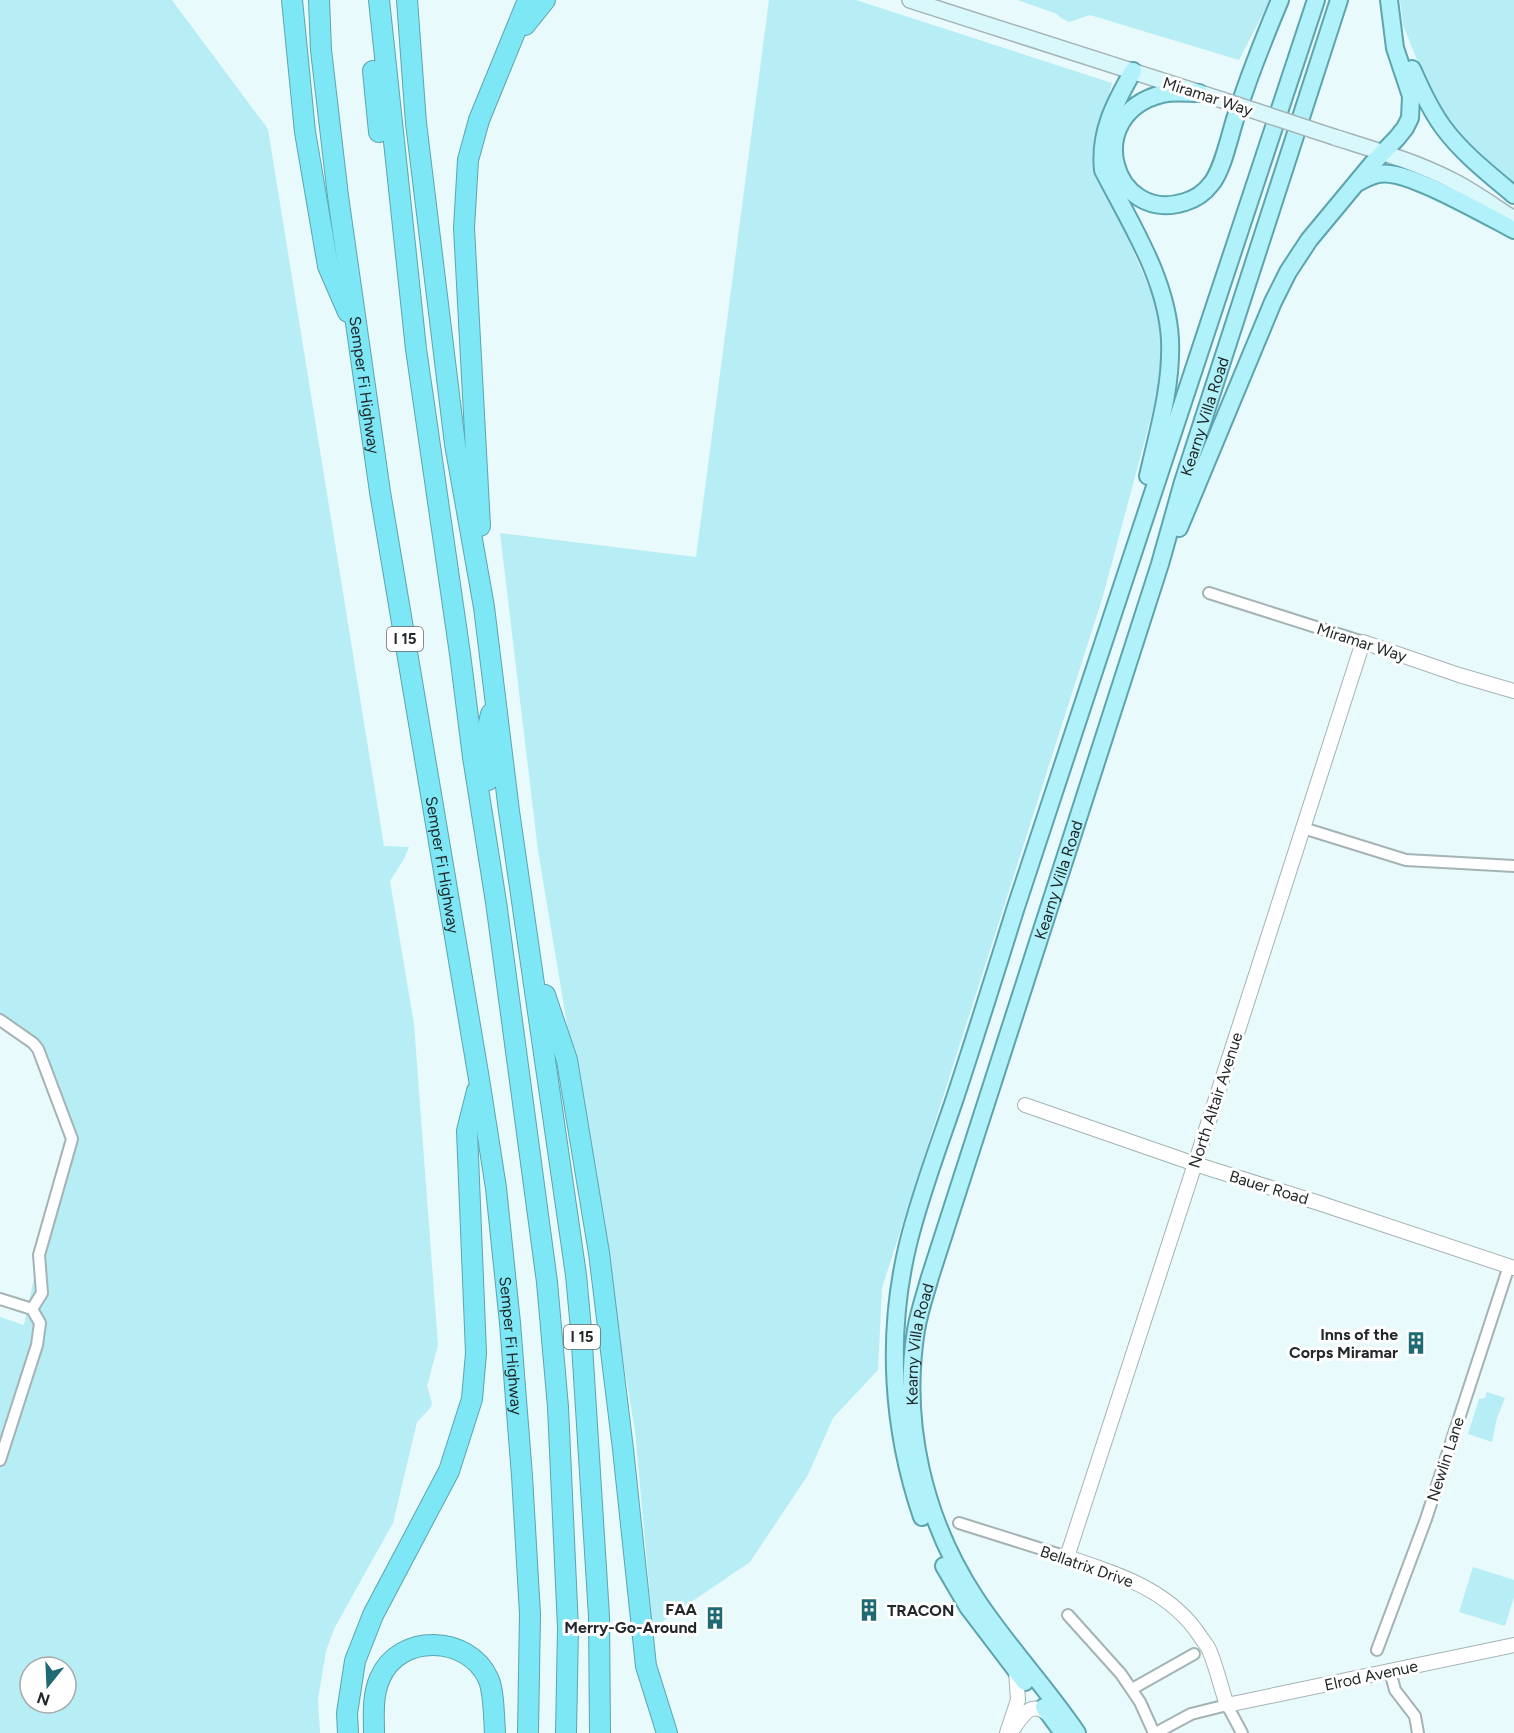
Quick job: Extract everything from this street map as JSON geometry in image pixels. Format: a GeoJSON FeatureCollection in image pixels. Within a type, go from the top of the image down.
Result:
{"type":"FeatureCollection","features":[{"type":"Feature","properties":{"kind":"highway"},"geometry":{"type":"LineString","coordinates":[[292,0],[305,132],[328,266],[358,337]]}},
{"type":"Feature","properties":{"kind":"highway","name":"Semper Fi Highway"},"geometry":{"type":"LineString","coordinates":[[319,0],[321,50],[338,196],[380,492],[496,1188],[510,1323],[522,1476],[530,1614],[528,1733]]}},
{"type":"Feature","properties":{"kind":"highway"},"geometry":{"type":"LineString","coordinates":[[367,0],[385,189],[399,302],[527,1211],[541,1360],[549,1487],[555,1639],[554,1733]]}},
{"type":"Feature","properties":{"kind":"highway"},"geometry":{"type":"LineString","coordinates":[[379,0],[416,349],[473,757],[519,1062],[547,1282],[558,1407],[568,1629],[566,1733]]}},
{"type":"Feature","properties":{"kind":"highway","name":"I 15"},"geometry":{"type":"LineString","coordinates":[[406,0],[416,123],[455,444],[484,607],[509,811],[565,1192],[579,1308],[599,1616],[600,1733]]}},
{"type":"Feature","properties":{"kind":"highway"},"geometry":{"type":"LineString","coordinates":[[484,607],[464,228],[468,160],[479,120],[528,0]]}},
{"type":"Feature","properties":{"kind":"highway"},"geometry":{"type":"LineString","coordinates":[[511,44],[545,0]]}},
{"type":"Feature","properties":{"kind":"highway"},"geometry":{"type":"LineString","coordinates":[[399,195],[408,219],[440,420],[455,444]]}},
{"type":"Feature","properties":{"kind":"highway"},"geometry":{"type":"LineString","coordinates":[[491,869],[492,822],[486,762],[488,723],[496,694]]}},
{"type":"Feature","properties":{"kind":"highway"},"geometry":{"type":"LineString","coordinates":[[529,944],[569,1071],[600,1263],[646,1666],[667,1733]]}},
{"type":"Feature","properties":{"kind":"highway"},"geometry":{"type":"LineString","coordinates":[[348,1733],[347,1713],[355,1661],[373,1615],[449,1471],[472,1399],[476,1353],[467,1131],[479,1079]]}},
{"type":"Feature","properties":{"kind":"highway"},"geometry":{"type":"LineString","coordinates":[[374,1733],[374,1701],[380,1677],[394,1658],[416,1647],[434,1644],[460,1650],[475,1660],[489,1679],[495,1733]]}},
{"type":"Feature","properties":{"kind":"main road","name":"Miramar Way"},"geometry":{"type":"LineString","coordinates":[[910,0],[1384,152],[1422,166],[1454,182],[1514,219]]}},
{"type":"Feature","properties":{"kind":"main road"},"geometry":{"type":"LineString","coordinates":[[1133,71],[1115,138],[1113,151],[1116,168],[1123,182],[1134,193],[1148,201],[1164,205],[1186,202],[1202,194],[1217,175],[1254,63],[1280,0]]}},
{"type":"Feature","properties":{"kind":"main road","name":"Kearny Villa Road"},"geometry":{"type":"LineString","coordinates":[[1063,1733],[983,1629],[957,1591],[932,1541],[915,1495],[902,1443],[895,1365],[898,1298],[909,1243],[926,1185],[1316,0]]}},
{"type":"Feature","properties":{"kind":"main road","name":"Kearny Villa Road"},"geometry":{"type":"LineString","coordinates":[[1077,1733],[976,1599],[956,1566],[940,1531],[928,1500],[916,1445],[912,1399],[916,1330],[930,1277],[1339,0]]}},
{"type":"Feature","properties":{"kind":"main road"},"geometry":{"type":"LineString","coordinates":[[1160,564],[1175,540],[1283,282],[1309,240],[1405,128],[1410,118],[1409,88],[1395,48],[1390,8]]}},
{"type":"Feature","properties":{"kind":"main road"},"geometry":{"type":"LineString","coordinates":[[1390,8],[1419,84],[1444,128],[1473,160],[1514,195]]}},
{"type":"Feature","properties":{"kind":"main road"},"geometry":{"type":"LineString","coordinates":[[1133,71],[1112,112],[1103,140],[1102,155],[1103,170],[1153,270],[1167,317],[1170,339],[1169,373],[1146,486],[1151,498]]}},
{"type":"Feature","properties":{"kind":"main road"},"geometry":{"type":"LineString","coordinates":[[1115,138],[1127,116],[1143,102],[1162,94],[1199,93]]}},
{"type":"Feature","properties":{"kind":"main road"},"geometry":{"type":"LineString","coordinates":[[1355,184],[1379,174],[1389,173],[1400,176],[1456,199],[1514,230]]}},
{"type":"Feature","properties":{"kind":"main road","name":"Miramar Way"},"geometry":{"type":"LineString","coordinates":[[1498,209],[1514,230]]}},
{"type":"Feature","properties":{"kind":"street","name":"Miramar Way"},"geometry":{"type":"LineString","coordinates":[[1209,593],[1514,691]]}},
{"type":"Feature","properties":{"kind":"street","name":"North Altair Avenue"},"geometry":{"type":"LineString","coordinates":[[1066,1557],[1363,642]]}},
{"type":"Feature","properties":{"kind":"street"},"geometry":{"type":"LineString","coordinates":[[1303,828],[1406,860],[1514,866]]}},
{"type":"Feature","properties":{"kind":"street"},"geometry":{"type":"LineString","coordinates":[[0,1020],[38,1049],[72,1139],[39,1255],[42,1293],[32,1309]]}},
{"type":"Feature","properties":{"kind":"street","name":"Bauer Road"},"geometry":{"type":"LineString","coordinates":[[1025,1105],[1195,1164],[1512,1267]]}},
{"type":"Feature","properties":{"kind":"street","name":"Newlin Lane"},"geometry":{"type":"LineString","coordinates":[[1377,1650],[1426,1519],[1512,1267]]}},
{"type":"Feature","properties":{"kind":"street"},"geometry":{"type":"LineString","coordinates":[[0,1299],[32,1309],[40,1323],[37,1345],[0,1460]]}},
{"type":"Feature","properties":{"kind":"street","name":"Bellatrix Drive"},"geometry":{"type":"LineString","coordinates":[[959,1522],[1131,1580],[1157,1594],[1177,1609],[1194,1627],[1209,1651],[1227,1705],[1242,1733]]}},
{"type":"Feature","properties":{"kind":"street"},"geometry":{"type":"LineString","coordinates":[[1068,1615],[1121,1674],[1140,1702],[1155,1733],[1191,1714],[1227,1705]]}},
{"type":"Feature","properties":{"kind":"street","name":"Elrod Avenue"},"geometry":{"type":"LineString","coordinates":[[1227,1705],[1514,1645]]}},
{"type":"Feature","properties":{"kind":"street"},"geometry":{"type":"LineString","coordinates":[[1132,1689],[1194,1654]]}},
{"type":"Feature","properties":{"kind":"street"},"geometry":{"type":"LineString","coordinates":[[1009,1733],[1018,1700],[1016,1671]]}},
{"type":"Feature","properties":{"kind":"street"},"geometry":{"type":"LineString","coordinates":[[1390,1671],[1395,1690],[1415,1716],[1418,1733]]}},
{"type":"Feature","properties":{"kind":"street"},"geometry":{"type":"LineString","coordinates":[[1009,1733],[1029,1709],[1043,1710],[1053,1718]]}},
{"type":"Feature","properties":{"kind":"shaded area"},"geometry":{"type":"Polygon","coordinates":[[[0,0],[172,0],[268,129],[384,846],[409,847],[390,881],[414,1024],[438,1345],[427,1386],[431,1407],[417,1422],[393,1523],[334,1629],[326,1651],[318,1699],[320,1733],[0,1733],[0,1317],[24,1325],[39,1255],[72,1139],[38,1049],[0,1020],[0,0]]]}},
{"type":"Feature","properties":{"kind":"shaded area"},"geometry":{"type":"Polygon","coordinates":[[[769,0],[856,0],[1112,83],[1093,158],[1160,313],[1161,380],[1103,596],[882,1288],[878,1370],[833,1418],[808,1475],[750,1562],[653,1628],[635,1431],[538,851],[500,533],[696,557],[769,0]]]}},
{"type":"Feature","properties":{"kind":"shaded area"},"geometry":{"type":"Polygon","coordinates":[[[1018,0],[1270,0],[1239,60],[1090,15],[1069,22],[1057,14],[1018,0]]]}},
{"type":"Feature","properties":{"kind":"shaded area"},"geometry":{"type":"Polygon","coordinates":[[[1400,0],[1514,0],[1514,190],[1473,154],[1438,112],[1403,25],[1400,0]]]}},
{"type":"Feature","properties":{"kind":"shaded area"},"geometry":{"type":"Polygon","coordinates":[[[1487,1392],[1505,1398],[1497,1418],[1492,1442],[1468,1434],[1479,1399],[1485,1398],[1487,1392]]]}},
{"type":"Feature","properties":{"kind":"shaded area"},"geometry":{"type":"Polygon","coordinates":[[[1473,1567],[1514,1580],[1514,1597],[1505,1626],[1459,1612],[1473,1567]]]}},
{"type":"Feature","properties":{"kind":"place","name":"Inns of the Corps Miramar"},"geometry":{"type":"Point","coordinates":[1416,1343]}},
{"type":"Feature","properties":{"kind":"place","name":"TRACON"},"geometry":{"type":"Point","coordinates":[869,1610]}},
{"type":"Feature","properties":{"kind":"place","name":"FAA Merry-Go-Around"},"geometry":{"type":"Point","coordinates":[715,1618]}}]}
